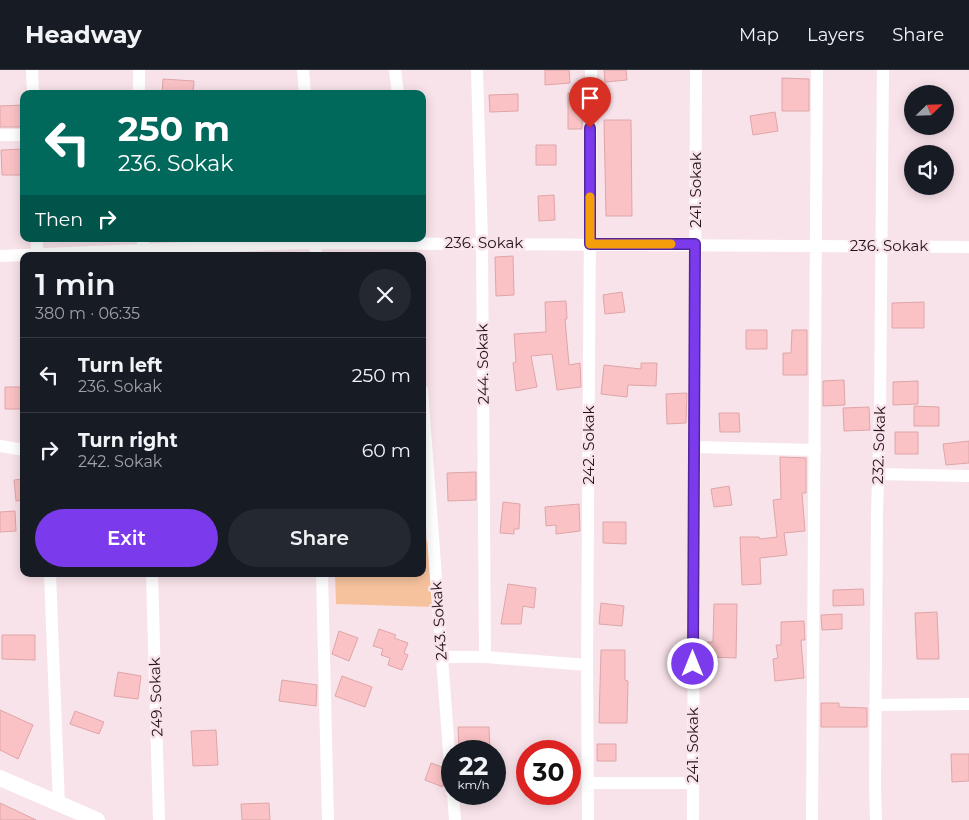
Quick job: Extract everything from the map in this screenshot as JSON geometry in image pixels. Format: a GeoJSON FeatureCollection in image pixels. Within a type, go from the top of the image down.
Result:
{"type":"FeatureCollection","features":[{"type":"Feature","properties":{"kind":"main road"},"geometry":{"type":"LineString","coordinates":[[0,778],[98,820]]}},
{"type":"Feature","properties":{"kind":"street"},"geometry":{"type":"LineString","coordinates":[[32,70],[33,90]]}},
{"type":"Feature","properties":{"kind":"street"},"geometry":{"type":"LineString","coordinates":[[139,70],[139,90]]}},
{"type":"Feature","properties":{"kind":"street"},"geometry":{"type":"LineString","coordinates":[[303,70],[304,90]]}},
{"type":"Feature","properties":{"kind":"street"},"geometry":{"type":"LineString","coordinates":[[396,70],[398,90]]}},
{"type":"Feature","properties":{"kind":"street","name":"244. Sokak"},"geometry":{"type":"LineString","coordinates":[[477,70],[482,243],[485,657]]}},
{"type":"Feature","properties":{"kind":"street","name":"242. Sokak"},"geometry":{"type":"LineString","coordinates":[[588,820],[590,70]]}},
{"type":"Feature","properties":{"kind":"street","name":"241. Sokak"},"geometry":{"type":"LineString","coordinates":[[693,820],[696,70]]}},
{"type":"Feature","properties":{"kind":"street"},"geometry":{"type":"LineString","coordinates":[[812,820],[817,70]]}},
{"type":"Feature","properties":{"kind":"street","name":"232. Sokak"},"geometry":{"type":"LineString","coordinates":[[876,820],[874,787],[883,70]]}},
{"type":"Feature","properties":{"kind":"street"},"geometry":{"type":"LineString","coordinates":[[0,135],[20,135]]}},
{"type":"Feature","properties":{"kind":"street","name":"236. Sokak"},"geometry":{"type":"LineString","coordinates":[[90,252],[290,242]]}},
{"type":"Feature","properties":{"kind":"street","name":"236. Sokak"},"geometry":{"type":"LineString","coordinates":[[334,242],[412,246],[482,243],[969,247]]}},
{"type":"Feature","properties":{"kind":"street","name":"236. Sokak"},"geometry":{"type":"LineString","coordinates":[[0,256],[20,256]]}},
{"type":"Feature","properties":{"kind":"street"},"geometry":{"type":"LineString","coordinates":[[0,446],[20,449]]}},
{"type":"Feature","properties":{"kind":"street"},"geometry":{"type":"LineString","coordinates":[[694,447],[815,450]]}},
{"type":"Feature","properties":{"kind":"street"},"geometry":{"type":"LineString","coordinates":[[878,474],[969,476]]}},
{"type":"Feature","properties":{"kind":"street","name":"243. Sokak"},"geometry":{"type":"LineString","coordinates":[[426,485],[428,533],[442,657],[449,740]]}},
{"type":"Feature","properties":{"kind":"street"},"geometry":{"type":"LineString","coordinates":[[50,577],[59,804]]}},
{"type":"Feature","properties":{"kind":"street","name":"249. Sokak"},"geometry":{"type":"LineString","coordinates":[[152,577],[159,820]]}},
{"type":"Feature","properties":{"kind":"street"},"geometry":{"type":"LineString","coordinates":[[322,577],[328,820]]}},
{"type":"Feature","properties":{"kind":"street"},"geometry":{"type":"LineString","coordinates":[[442,657],[485,657],[587,665]]}},
{"type":"Feature","properties":{"kind":"street"},"geometry":{"type":"LineString","coordinates":[[875,705],[969,704]]}},
{"type":"Feature","properties":{"kind":"street"},"geometry":{"type":"LineString","coordinates":[[588,783],[693,783]]}},
{"type":"Feature","properties":{"kind":"street","name":"243. Sokak"},"geometry":{"type":"LineString","coordinates":[[454,805],[455,820]]}},
{"type":"Feature","properties":{"kind":"shaded area"},"geometry":{"type":"Polygon","coordinates":[[[426,540],[430,544],[434,607],[336,604],[335,577],[426,577],[426,540]]]}},
{"type":"Feature","properties":{"kind":"building"},"geometry":{"type":"Polygon","coordinates":[[[545,70],[569,70],[570,83],[545,85],[545,70]]]}},
{"type":"Feature","properties":{"kind":"building"},"geometry":{"type":"Polygon","coordinates":[[[604,70],[626,70],[627,80],[605,82],[604,70]]]}},
{"type":"Feature","properties":{"kind":"building"},"geometry":{"type":"Polygon","coordinates":[[[782,78],[809,79],[809,111],[782,111],[782,78]]]}},
{"type":"Feature","properties":{"kind":"building"},"geometry":{"type":"Polygon","coordinates":[[[163,79],[194,81],[193,90],[162,90],[163,79]]]}},
{"type":"Feature","properties":{"kind":"building"},"geometry":{"type":"Polygon","coordinates":[[[568,93],[583,93],[582,129],[568,129],[568,93]]]}},
{"type":"Feature","properties":{"kind":"building"},"geometry":{"type":"Polygon","coordinates":[[[518,94],[518,111],[490,112],[489,95],[518,94]]]}},
{"type":"Feature","properties":{"kind":"building"},"geometry":{"type":"Polygon","coordinates":[[[20,105],[20,127],[0,127],[0,106],[20,105]]]}},
{"type":"Feature","properties":{"kind":"building"},"geometry":{"type":"Polygon","coordinates":[[[775,112],[778,131],[753,135],[750,116],[775,112]]]}},
{"type":"Feature","properties":{"kind":"building"},"geometry":{"type":"Polygon","coordinates":[[[604,120],[631,120],[632,216],[606,216],[604,120]]]}},
{"type":"Feature","properties":{"kind":"building"},"geometry":{"type":"Polygon","coordinates":[[[536,145],[556,145],[556,165],[536,165],[536,145]]]}},
{"type":"Feature","properties":{"kind":"building"},"geometry":{"type":"Polygon","coordinates":[[[20,149],[20,175],[2,175],[1,150],[20,149]]]}},
{"type":"Feature","properties":{"kind":"building"},"geometry":{"type":"Polygon","coordinates":[[[554,195],[555,220],[539,221],[538,196],[554,195]]]}},
{"type":"Feature","properties":{"kind":"building"},"geometry":{"type":"Polygon","coordinates":[[[513,256],[514,295],[496,296],[495,257],[513,256]]]}},
{"type":"Feature","properties":{"kind":"building"},"geometry":{"type":"Polygon","coordinates":[[[622,292],[625,312],[605,314],[603,295],[622,292]]]}},
{"type":"Feature","properties":{"kind":"building"},"geometry":{"type":"Polygon","coordinates":[[[566,301],[567,319],[565,319],[569,365],[580,363],[581,387],[557,390],[552,354],[531,356],[537,387],[516,391],[513,363],[516,362],[514,334],[546,332],[545,302],[566,301]]]}},
{"type":"Feature","properties":{"kind":"building"},"geometry":{"type":"Polygon","coordinates":[[[924,302],[924,328],[892,328],[892,303],[924,302]]]}},
{"type":"Feature","properties":{"kind":"building"},"geometry":{"type":"Polygon","coordinates":[[[746,330],[767,330],[767,349],[746,349],[746,330]]]}},
{"type":"Feature","properties":{"kind":"building"},"geometry":{"type":"Polygon","coordinates":[[[792,330],[807,330],[807,375],[783,375],[783,353],[791,353],[792,330]]]}},
{"type":"Feature","properties":{"kind":"building"},"geometry":{"type":"Polygon","coordinates":[[[641,363],[657,363],[656,386],[628,385],[627,397],[601,394],[604,365],[641,369],[641,363]]]}},
{"type":"Feature","properties":{"kind":"building"},"geometry":{"type":"Polygon","coordinates":[[[844,380],[845,405],[823,406],[823,381],[844,380]]]}},
{"type":"Feature","properties":{"kind":"building"},"geometry":{"type":"Polygon","coordinates":[[[918,381],[918,404],[893,405],[893,382],[918,381]]]}},
{"type":"Feature","properties":{"kind":"building"},"geometry":{"type":"Polygon","coordinates":[[[5,387],[20,387],[20,409],[5,409],[5,387]]]}},
{"type":"Feature","properties":{"kind":"building"},"geometry":{"type":"Polygon","coordinates":[[[687,393],[686,423],[667,424],[666,394],[687,393]]]}},
{"type":"Feature","properties":{"kind":"building"},"geometry":{"type":"Polygon","coordinates":[[[914,406],[939,407],[939,426],[914,426],[914,406]]]}},
{"type":"Feature","properties":{"kind":"building"},"geometry":{"type":"Polygon","coordinates":[[[869,407],[870,430],[844,431],[843,408],[869,407]]]}},
{"type":"Feature","properties":{"kind":"building"},"geometry":{"type":"Polygon","coordinates":[[[719,413],[739,413],[740,432],[720,432],[719,413]]]}},
{"type":"Feature","properties":{"kind":"building"},"geometry":{"type":"Polygon","coordinates":[[[895,432],[918,432],[918,454],[895,454],[895,432]]]}},
{"type":"Feature","properties":{"kind":"building"},"geometry":{"type":"Polygon","coordinates":[[[969,441],[969,463],[946,465],[943,444],[969,441]]]}},
{"type":"Feature","properties":{"kind":"building"},"geometry":{"type":"Polygon","coordinates":[[[780,457],[806,458],[806,493],[802,493],[805,531],[784,533],[787,555],[760,558],[761,584],[742,585],[740,537],[759,537],[760,539],[777,537],[773,500],[781,499],[780,457]]]}},
{"type":"Feature","properties":{"kind":"building"},"geometry":{"type":"Polygon","coordinates":[[[476,472],[476,500],[448,501],[447,473],[476,472]]]}},
{"type":"Feature","properties":{"kind":"building"},"geometry":{"type":"Polygon","coordinates":[[[20,479],[20,500],[16,501],[14,480],[20,479]]]}},
{"type":"Feature","properties":{"kind":"building"},"geometry":{"type":"Polygon","coordinates":[[[729,486],[732,505],[714,507],[711,489],[729,486]]]}},
{"type":"Feature","properties":{"kind":"building"},"geometry":{"type":"Polygon","coordinates":[[[503,502],[520,504],[519,529],[514,529],[514,534],[500,533],[503,502]]]}},
{"type":"Feature","properties":{"kind":"building"},"geometry":{"type":"Polygon","coordinates":[[[579,504],[580,531],[556,534],[556,525],[546,526],[545,507],[579,504]]]}},
{"type":"Feature","properties":{"kind":"building"},"geometry":{"type":"Polygon","coordinates":[[[15,511],[16,531],[0,532],[0,512],[15,511]]]}},
{"type":"Feature","properties":{"kind":"building"},"geometry":{"type":"Polygon","coordinates":[[[603,522],[626,522],[626,544],[603,543],[603,522]]]}},
{"type":"Feature","properties":{"kind":"building"},"geometry":{"type":"Polygon","coordinates":[[[508,584],[536,588],[534,608],[523,606],[521,624],[501,624],[508,584]]]}},
{"type":"Feature","properties":{"kind":"building"},"geometry":{"type":"Polygon","coordinates":[[[863,589],[864,605],[833,606],[833,590],[863,589]]]}},
{"type":"Feature","properties":{"kind":"building"},"geometry":{"type":"Polygon","coordinates":[[[601,603],[624,606],[622,626],[599,624],[601,603]]]}},
{"type":"Feature","properties":{"kind":"building"},"geometry":{"type":"Polygon","coordinates":[[[714,604],[737,604],[736,658],[707,657],[707,642],[713,642],[714,604]]]}},
{"type":"Feature","properties":{"kind":"building"},"geometry":{"type":"Polygon","coordinates":[[[937,612],[939,659],[917,659],[915,613],[937,612]]]}},
{"type":"Feature","properties":{"kind":"building"},"geometry":{"type":"Polygon","coordinates":[[[842,614],[842,629],[822,630],[821,615],[842,614]]]}},
{"type":"Feature","properties":{"kind":"building"},"geometry":{"type":"Polygon","coordinates":[[[804,621],[805,640],[801,640],[804,678],[775,681],[773,659],[778,658],[776,645],[781,645],[781,622],[804,621]]]}},
{"type":"Feature","properties":{"kind":"building"},"geometry":{"type":"Polygon","coordinates":[[[379,629],[396,635],[394,638],[408,643],[404,653],[408,655],[402,670],[388,665],[390,658],[381,655],[383,649],[373,646],[379,629]]]}},
{"type":"Feature","properties":{"kind":"building"},"geometry":{"type":"Polygon","coordinates":[[[339,631],[358,638],[349,661],[332,654],[339,631]]]}},
{"type":"Feature","properties":{"kind":"building"},"geometry":{"type":"Polygon","coordinates":[[[2,635],[35,635],[35,660],[2,659],[2,635]]]}},
{"type":"Feature","properties":{"kind":"building"},"geometry":{"type":"Polygon","coordinates":[[[601,650],[625,650],[625,680],[628,681],[627,723],[599,723],[601,650]]]}},
{"type":"Feature","properties":{"kind":"building"},"geometry":{"type":"Polygon","coordinates":[[[118,672],[141,676],[138,699],[114,696],[118,672]]]}},
{"type":"Feature","properties":{"kind":"building"},"geometry":{"type":"Polygon","coordinates":[[[342,676],[372,687],[365,707],[335,696],[342,676]]]}},
{"type":"Feature","properties":{"kind":"building"},"geometry":{"type":"Polygon","coordinates":[[[282,680],[317,685],[316,706],[279,701],[282,680]]]}},
{"type":"Feature","properties":{"kind":"building"},"geometry":{"type":"Polygon","coordinates":[[[821,703],[839,703],[839,707],[867,708],[867,727],[821,727],[821,703]]]}},
{"type":"Feature","properties":{"kind":"building"},"geometry":{"type":"Polygon","coordinates":[[[0,710],[33,725],[18,759],[0,750],[0,710]]]}},
{"type":"Feature","properties":{"kind":"building"},"geometry":{"type":"Polygon","coordinates":[[[75,711],[104,722],[99,734],[70,724],[75,711]]]}},
{"type":"Feature","properties":{"kind":"building"},"geometry":{"type":"Polygon","coordinates":[[[458,727],[489,727],[490,740],[459,740],[458,727]]]}},
{"type":"Feature","properties":{"kind":"building"},"geometry":{"type":"Polygon","coordinates":[[[216,730],[218,765],[193,766],[191,731],[216,730]]]}},
{"type":"Feature","properties":{"kind":"building"},"geometry":{"type":"Polygon","coordinates":[[[597,744],[616,744],[616,761],[597,761],[597,744]]]}},
{"type":"Feature","properties":{"kind":"building"},"geometry":{"type":"Polygon","coordinates":[[[951,754],[969,754],[969,781],[952,782],[951,754]]]}},
{"type":"Feature","properties":{"kind":"building"},"geometry":{"type":"Polygon","coordinates":[[[431,763],[441,767],[441,786],[425,780],[431,763]]]}},
{"type":"Feature","properties":{"kind":"building"},"geometry":{"type":"Polygon","coordinates":[[[0,803],[36,820],[0,820],[0,803]]]}},
{"type":"Feature","properties":{"kind":"building"},"geometry":{"type":"Polygon","coordinates":[[[269,803],[270,820],[242,820],[241,804],[269,803]]]}},
{"type":"Feature","properties":{"kind":"slow traffic"},"geometry":{"type":"LineString","coordinates":[[590,197],[590,244],[671,244]]}},
{"type":"Feature","properties":{"kind":"route"},"geometry":{"type":"LineString","coordinates":[[590,128],[590,244],[695,244],[693,664]]}}]}
